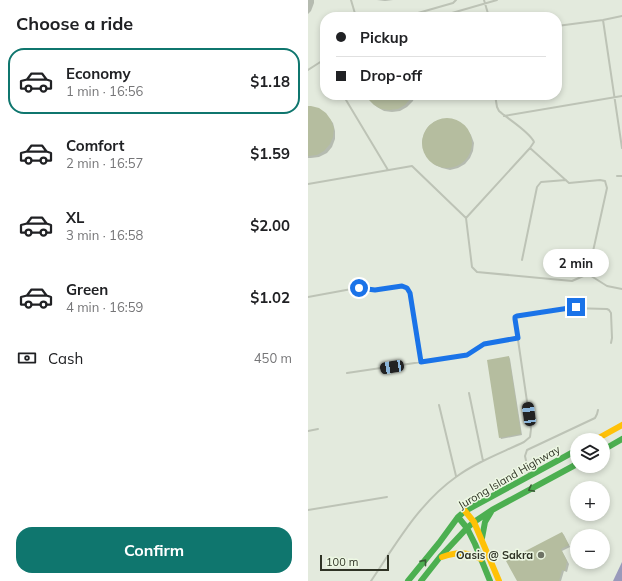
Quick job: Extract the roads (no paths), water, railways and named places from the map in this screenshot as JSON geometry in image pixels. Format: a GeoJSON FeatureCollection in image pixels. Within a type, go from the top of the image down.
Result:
{"type":"FeatureCollection","features":[{"type":"Feature","properties":{"kind":"main road"},"geometry":{"type":"LineString","coordinates":[[608,433],[622,425]]}},
{"type":"Feature","properties":{"kind":"main road"},"geometry":{"type":"LineString","coordinates":[[610,446],[622,439]]}},
{"type":"Feature","properties":{"kind":"main road","name":"Jurong Island Highway"},"geometry":{"type":"LineString","coordinates":[[408,581],[458,517],[465,511],[570,454]]}},
{"type":"Feature","properties":{"kind":"main road","name":"Jurong Island Highway"},"geometry":{"type":"LineString","coordinates":[[421,581],[440,557],[474,522],[492,510],[570,468]]}},
{"type":"Feature","properties":{"kind":"main road"},"geometry":{"type":"LineString","coordinates":[[482,538],[485,522],[492,510]]}},
{"type":"Feature","properties":{"kind":"main road"},"geometry":{"type":"LineString","coordinates":[[465,511],[474,522],[482,538],[499,581]]}},
{"type":"Feature","properties":{"kind":"main road"},"geometry":{"type":"LineString","coordinates":[[458,517],[467,528],[490,581]]}},
{"type":"Feature","properties":{"kind":"main road"},"geometry":{"type":"LineString","coordinates":[[440,557],[456,552],[464,552],[481,559]]}},
{"type":"Feature","properties":{"kind":"lane"},"geometry":{"type":"LineString","coordinates":[[351,0],[355,12]]}},
{"type":"Feature","properties":{"kind":"lane"},"geometry":{"type":"LineString","coordinates":[[422,12],[453,3],[456,0]]}},
{"type":"Feature","properties":{"kind":"lane"},"geometry":{"type":"LineString","coordinates":[[453,12],[485,1],[496,0]]}},
{"type":"Feature","properties":{"kind":"lane"},"geometry":{"type":"LineString","coordinates":[[485,1],[488,12]]}},
{"type":"Feature","properties":{"kind":"lane"},"geometry":{"type":"LineString","coordinates":[[562,25],[622,16]]}},
{"type":"Feature","properties":{"kind":"lane"},"geometry":{"type":"LineString","coordinates":[[603,20],[622,148]]}},
{"type":"Feature","properties":{"kind":"lane"},"geometry":{"type":"LineString","coordinates":[[308,70],[320,62]]}},
{"type":"Feature","properties":{"kind":"lane"},"geometry":{"type":"LineString","coordinates":[[504,116],[622,96]]}},
{"type":"Feature","properties":{"kind":"lane"},"geometry":{"type":"LineString","coordinates":[[346,100],[388,170]]}},
{"type":"Feature","properties":{"kind":"lane"},"geometry":{"type":"LineString","coordinates":[[466,218],[534,142],[532,138],[504,116],[498,109],[496,100]]}},
{"type":"Feature","properties":{"kind":"lane"},"geometry":{"type":"LineString","coordinates":[[530,148],[569,183],[600,180],[605,181],[607,188],[588,274]]}},
{"type":"Feature","properties":{"kind":"lane"},"geometry":{"type":"LineString","coordinates":[[308,184],[412,166],[466,218],[472,267],[477,272],[572,281],[588,274]]}},
{"type":"Feature","properties":{"kind":"lane"},"geometry":{"type":"LineString","coordinates":[[617,176],[622,176]]}},
{"type":"Feature","properties":{"kind":"lane"},"geometry":{"type":"LineString","coordinates":[[522,260],[537,187],[541,182],[566,180]]}},
{"type":"Feature","properties":{"kind":"lane"},"geometry":{"type":"LineString","coordinates":[[588,274],[607,286],[622,289]]}},
{"type":"Feature","properties":{"kind":"lane"},"geometry":{"type":"LineString","coordinates":[[308,297],[357,288],[375,290],[402,286],[407,288],[410,293],[421,362]]}},
{"type":"Feature","properties":{"kind":"lane"},"geometry":{"type":"LineString","coordinates":[[372,581],[423,507],[439,490],[456,476],[483,461],[524,442],[531,434],[515,319],[516,316],[576,307],[607,309],[611,311],[611,343]]}},
{"type":"Feature","properties":{"kind":"lane"},"geometry":{"type":"LineString","coordinates":[[347,373],[467,355],[484,344],[518,338]]}},
{"type":"Feature","properties":{"kind":"lane"},"geometry":{"type":"LineString","coordinates":[[469,392],[483,461]]}},
{"type":"Feature","properties":{"kind":"lane"},"geometry":{"type":"LineString","coordinates":[[439,405],[456,476]]}},
{"type":"Feature","properties":{"kind":"lane"},"geometry":{"type":"LineString","coordinates":[[529,476],[525,456],[527,450],[594,418],[598,414],[598,410]]}},
{"type":"Feature","properties":{"kind":"lane"},"geometry":{"type":"LineString","coordinates":[[308,431],[318,429]]}},
{"type":"Feature","properties":{"kind":"lane"},"geometry":{"type":"LineString","coordinates":[[308,510],[387,498]]}},
{"type":"Feature","properties":{"kind":"water"},"geometry":{"type":"Polygon","coordinates":[[[622,562],[622,581],[613,581],[622,562]]]}},
{"type":"Feature","properties":{"kind":"place","name":"Oasis @ Sakra"},"geometry":{"type":"Point","coordinates":[541,555]}}]}
